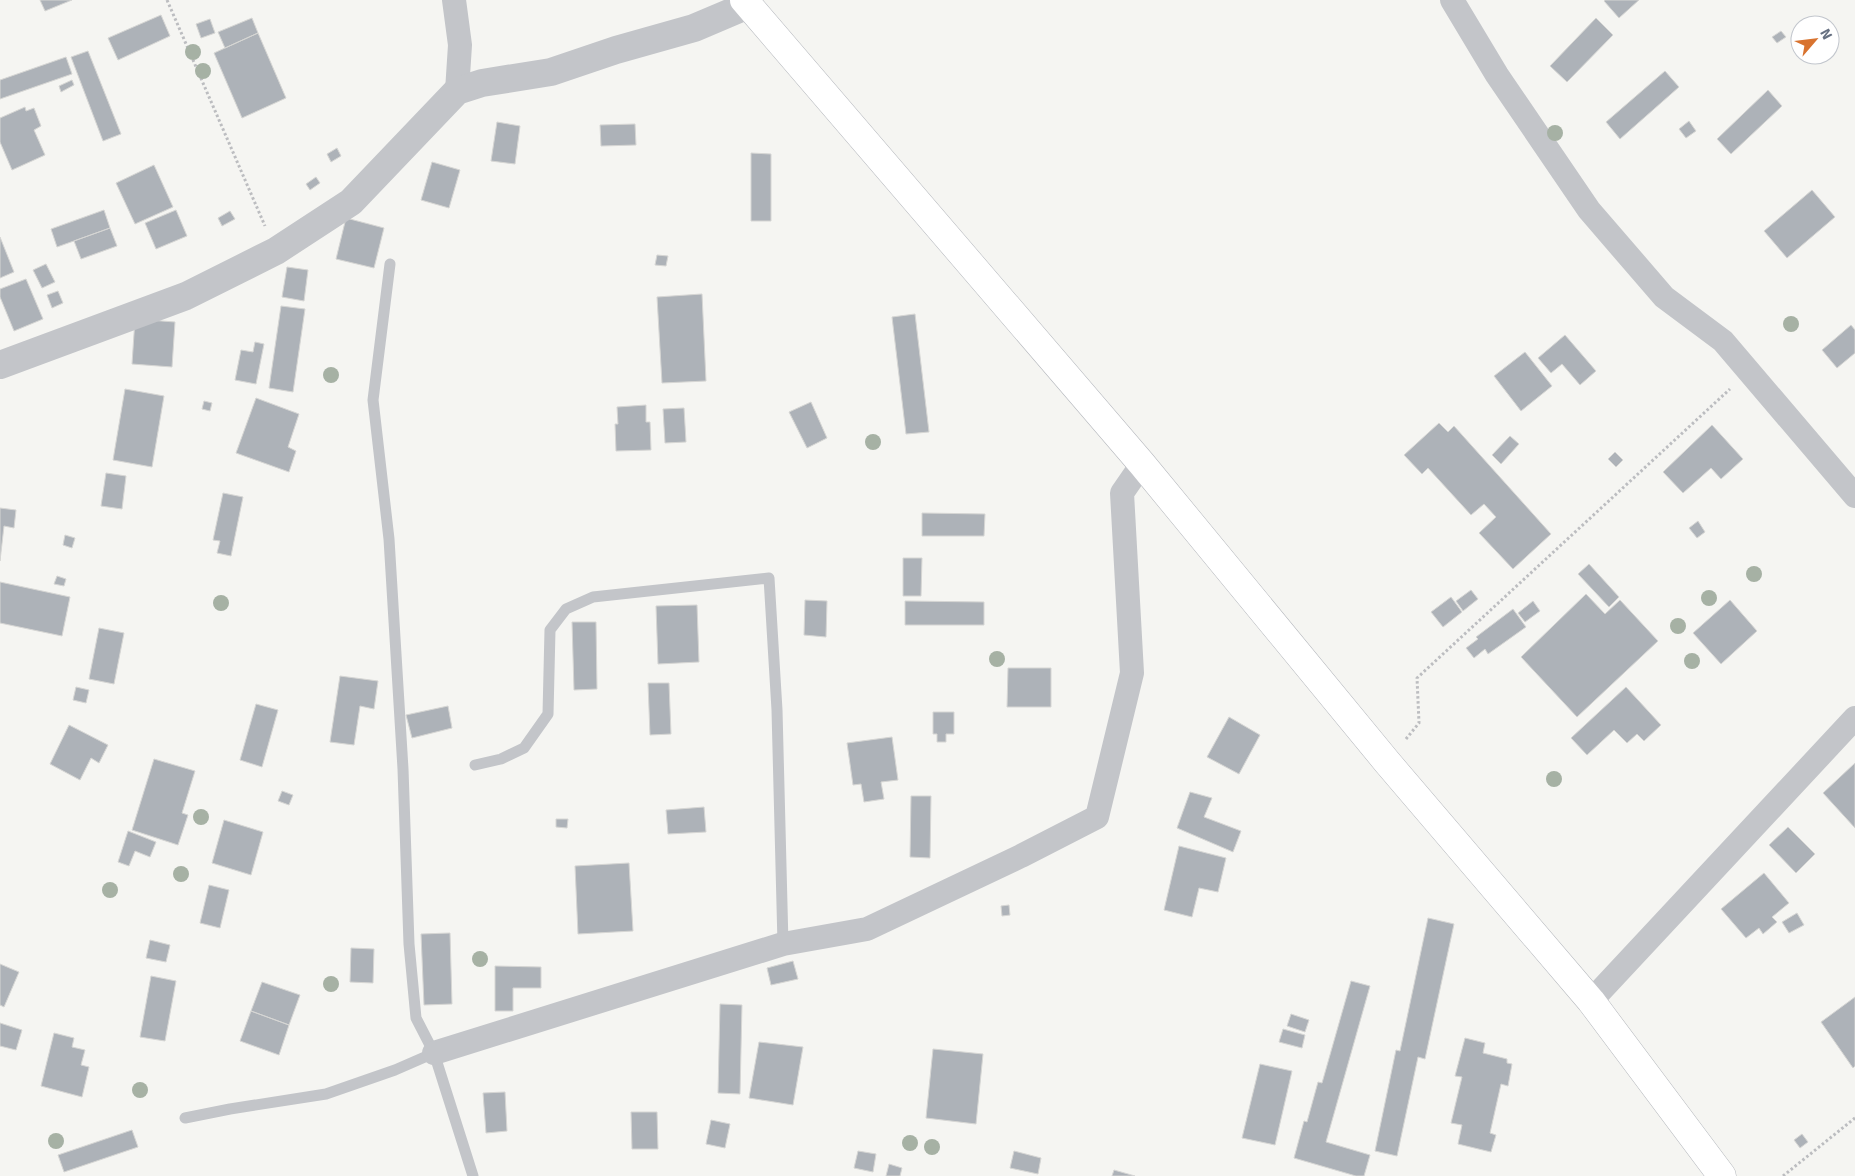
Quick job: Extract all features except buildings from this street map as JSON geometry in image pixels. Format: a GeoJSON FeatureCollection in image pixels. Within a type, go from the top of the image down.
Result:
{"type":"FeatureCollection","features":[{"type":"Feature","properties":{"kind":"main road"},"geometry":{"type":"LineString","coordinates":[[748,2],[1142,464],[1387,762],[1591,1001],[1722,1176]]}},
{"type":"Feature","properties":{"kind":"street"},"geometry":{"type":"LineString","coordinates":[[454,0],[460,45],[457,91]]}},
{"type":"Feature","properties":{"kind":"street"},"geometry":{"type":"LineString","coordinates":[[1452,0],[1497,75],[1589,210],[1664,297],[1723,341],[1855,496]]}},
{"type":"Feature","properties":{"kind":"street"},"geometry":{"type":"LineString","coordinates":[[0,365],[186,296],[276,252],[351,202],[457,91],[482,83],[551,72],[616,50],[694,28],[748,2]]}},
{"type":"Feature","properties":{"kind":"street"},"geometry":{"type":"LineString","coordinates":[[434,1053],[783,944],[867,929],[1022,856],[1097,817],[1132,674],[1122,493],[1142,464]]}},
{"type":"Feature","properties":{"kind":"street"},"geometry":{"type":"LineString","coordinates":[[1591,1001],[1855,718]]}},
{"type":"Feature","properties":{"kind":"lane"},"geometry":{"type":"LineString","coordinates":[[390,264],[373,400],[389,539],[416,1018],[434,1053],[473,1176]]}},
{"type":"Feature","properties":{"kind":"lane"},"geometry":{"type":"LineString","coordinates":[[475,765],[501,759],[524,748],[548,714],[550,630],[566,609],[593,597],[770,578],[777,710],[783,944]]}},
{"type":"Feature","properties":{"kind":"lane"},"geometry":{"type":"LineString","coordinates":[[185,1118],[326,1094],[395,1070],[434,1053]]}},
{"type":"Feature","properties":{"kind":"path"},"geometry":{"type":"LineString","coordinates":[[167,0],[276,252]]}},
{"type":"Feature","properties":{"kind":"path"},"geometry":{"type":"LineString","coordinates":[[1387,762],[1419,723],[1418,678],[1749,372]]}},
{"type":"Feature","properties":{"kind":"path"},"geometry":{"type":"LineString","coordinates":[[1783,1176],[1855,1118]]}}]}
